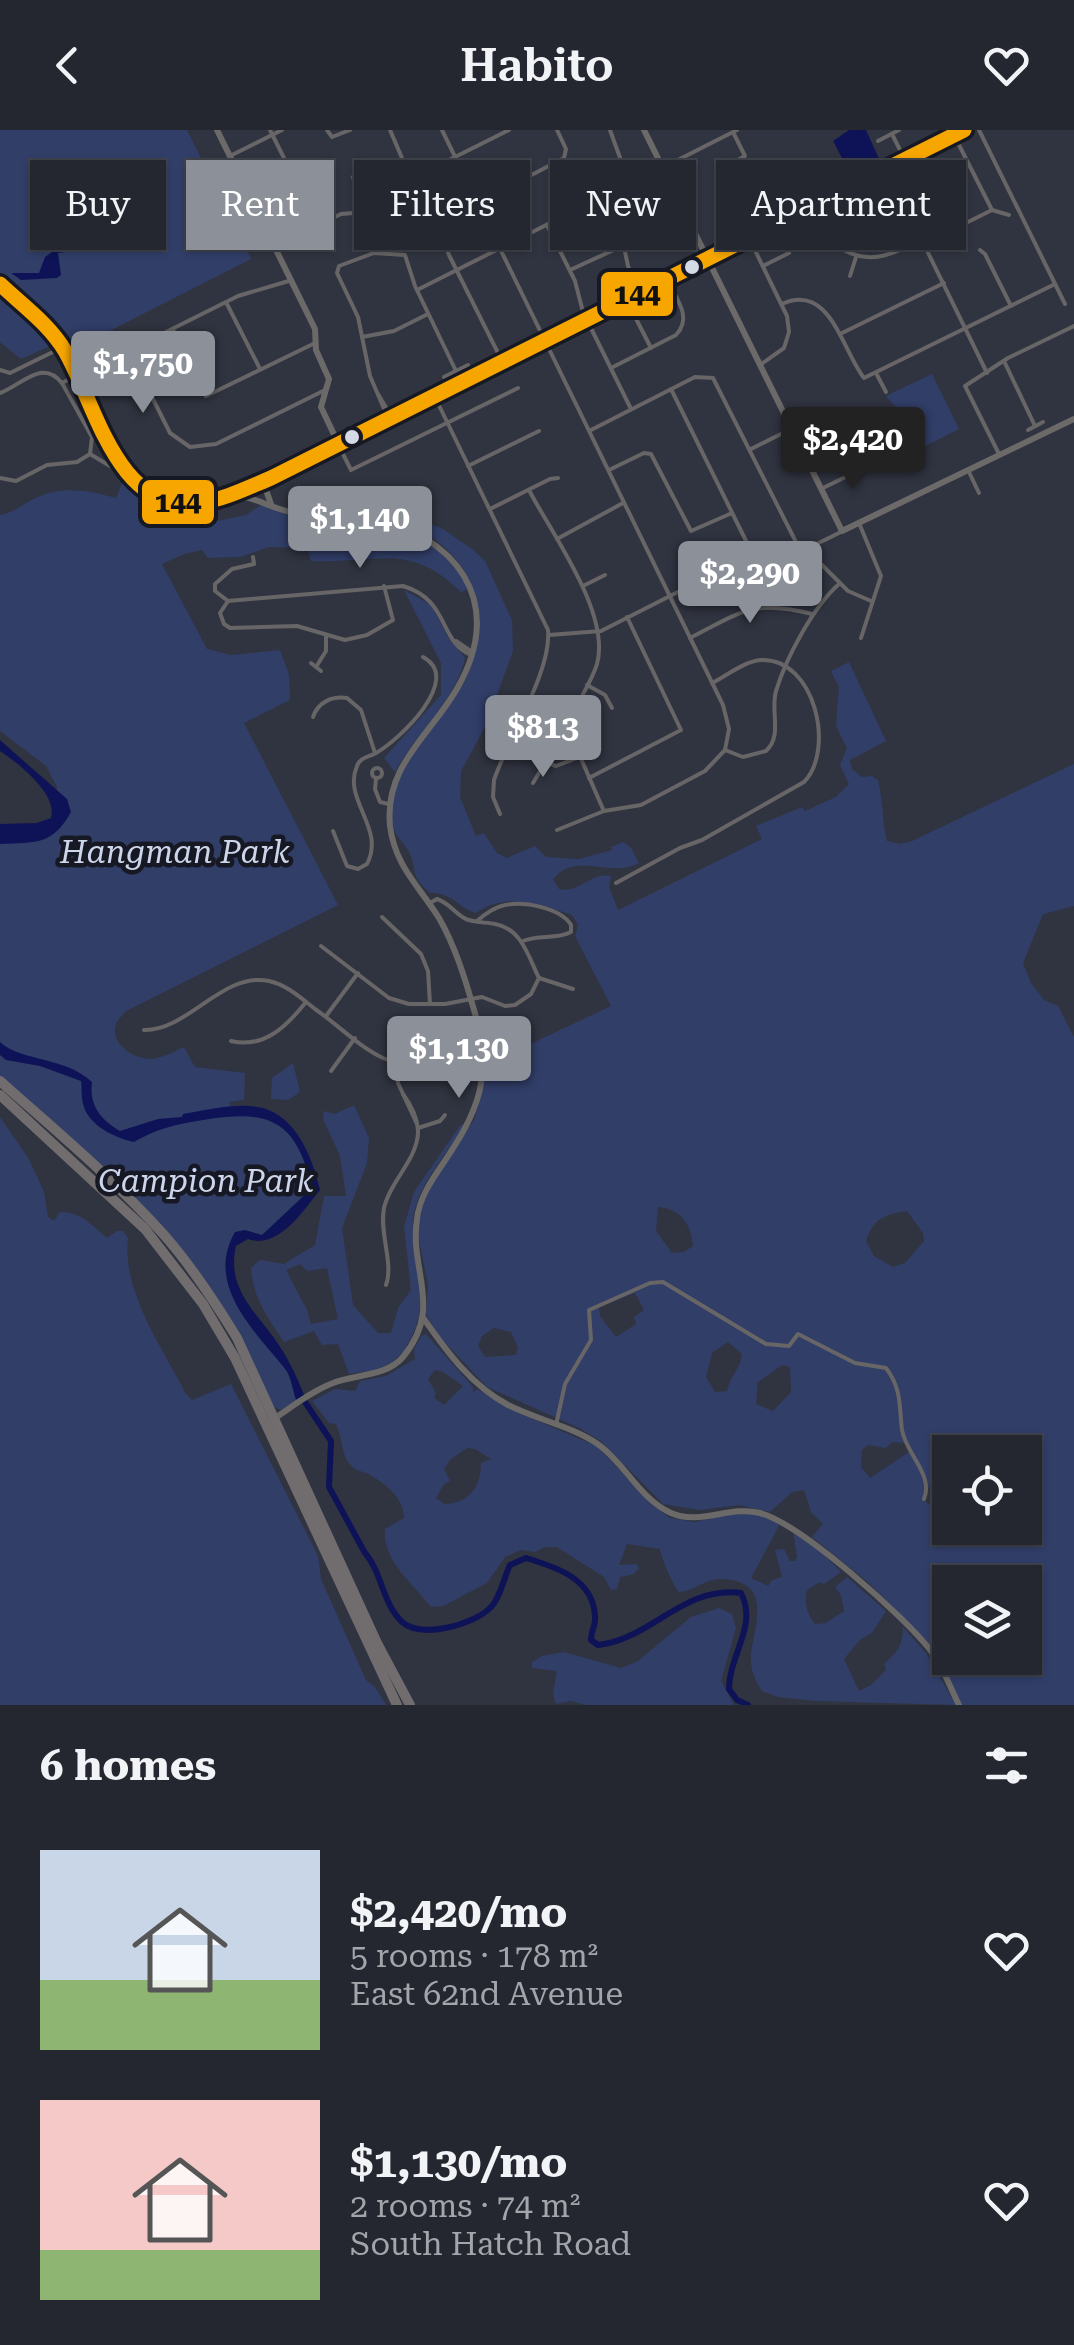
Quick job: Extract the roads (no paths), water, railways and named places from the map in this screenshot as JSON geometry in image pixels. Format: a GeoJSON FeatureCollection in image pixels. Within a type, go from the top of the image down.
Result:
{"type":"FeatureCollection","features":[{"type":"Feature","properties":{"kind":"highway"},"geometry":{"type":"LineString","coordinates":[[0,1080],[114,1184],[189,1265],[237,1338],[397,1705]]}},
{"type":"Feature","properties":{"kind":"highway"},"geometry":{"type":"LineString","coordinates":[[0,1095],[122,1206],[175,1265],[227,1343],[270,1421],[410,1705]]}},
{"type":"Feature","properties":{"kind":"main road"},"geometry":{"type":"LineString","coordinates":[[217,130],[232,160]]}},
{"type":"Feature","properties":{"kind":"main road"},"geometry":{"type":"LineString","coordinates":[[644,130],[658,160]]}},
{"type":"Feature","properties":{"kind":"main road"},"geometry":{"type":"LineString","coordinates":[[905,160],[964,130]]}},
{"type":"Feature","properties":{"kind":"main road"},"geometry":{"type":"LineString","coordinates":[[696,236],[842,532],[1074,419]]}},
{"type":"Feature","properties":{"kind":"main road"},"geometry":{"type":"LineString","coordinates":[[278,250],[315,329],[314,342],[328,376],[322,410],[338,443]]}},
{"type":"Feature","properties":{"kind":"main road"},"geometry":{"type":"LineString","coordinates":[[0,284],[63,347],[119,461],[135,484],[149,495],[182,505],[226,495],[271,478],[724,250]]}},
{"type":"Feature","properties":{"kind":"main road"},"geometry":{"type":"LineString","coordinates":[[271,478],[266,494],[271,505]]}},
{"type":"Feature","properties":{"kind":"main road"},"geometry":{"type":"LineString","coordinates":[[226,495],[252,497],[295,513],[366,516],[438,545],[459,566],[470,587],[477,624],[471,654],[453,695],[407,755],[388,804],[392,839],[400,863],[448,936],[472,999],[482,1044],[483,1078],[478,1105],[426,1191],[417,1215],[415,1237],[426,1295],[423,1318],[408,1348],[391,1367],[337,1381],[270,1421]]}},
{"type":"Feature","properties":{"kind":"main road"},"geometry":{"type":"LineString","coordinates":[[423,1318],[478,1384],[510,1406],[599,1446],[669,1512],[687,1518],[739,1510],[757,1512],[794,1529],[914,1632],[934,1655],[959,1705]]}},
{"type":"Feature","properties":{"kind":"street"},"geometry":{"type":"LineString","coordinates":[[230,156],[271,132],[282,130]]}},
{"type":"Feature","properties":{"kind":"street"},"geometry":{"type":"LineString","coordinates":[[327,130],[332,137],[350,130]]}},
{"type":"Feature","properties":{"kind":"street"},"geometry":{"type":"LineString","coordinates":[[390,130],[403,160]]}},
{"type":"Feature","properties":{"kind":"street"},"geometry":{"type":"LineString","coordinates":[[442,130],[457,160]]}},
{"type":"Feature","properties":{"kind":"street"},"geometry":{"type":"LineString","coordinates":[[450,160],[509,130]]}},
{"type":"Feature","properties":{"kind":"street"},"geometry":{"type":"LineString","coordinates":[[530,176],[566,155],[557,130]]}},
{"type":"Feature","properties":{"kind":"street"},"geometry":{"type":"LineString","coordinates":[[610,130],[620,160]]}},
{"type":"Feature","properties":{"kind":"street"},"geometry":{"type":"LineString","coordinates":[[878,141],[899,130]]}},
{"type":"Feature","properties":{"kind":"street"},"geometry":{"type":"LineString","coordinates":[[979,130],[1066,304]]}},
{"type":"Feature","properties":{"kind":"street"},"geometry":{"type":"LineString","coordinates":[[678,160],[734,131],[746,156],[739,160]]}},
{"type":"Feature","properties":{"kind":"street"},"geometry":{"type":"LineString","coordinates":[[271,132],[285,160]]}},
{"type":"Feature","properties":{"kind":"street"},"geometry":{"type":"LineString","coordinates":[[892,134],[905,160]]}},
{"type":"Feature","properties":{"kind":"street"},"geometry":{"type":"LineString","coordinates":[[954,135],[992,210]]}},
{"type":"Feature","properties":{"kind":"street"},"geometry":{"type":"LineString","coordinates":[[966,223],[992,210],[1010,215]]}},
{"type":"Feature","properties":{"kind":"street"},"geometry":{"type":"LineString","coordinates":[[530,233],[548,224],[587,319],[631,409]]}},
{"type":"Feature","properties":{"kind":"street"},"geometry":{"type":"LineString","coordinates":[[449,250],[502,362]]}},
{"type":"Feature","properties":{"kind":"street"},"geometry":{"type":"LineString","coordinates":[[417,290],[497,250]]}},
{"type":"Feature","properties":{"kind":"street"},"geometry":{"type":"LineString","coordinates":[[502,250],[729,724],[724,750],[712,767],[642,805],[604,810],[557,830]]}},
{"type":"Feature","properties":{"kind":"street"},"geometry":{"type":"LineString","coordinates":[[570,270],[615,250]]}},
{"type":"Feature","properties":{"kind":"street"},"geometry":{"type":"LineString","coordinates":[[625,250],[640,292]]}},
{"type":"Feature","properties":{"kind":"street"},"geometry":{"type":"LineString","coordinates":[[755,250],[789,324],[785,344],[773,358],[760,365]]}},
{"type":"Feature","properties":{"kind":"street"},"geometry":{"type":"LineString","coordinates":[[844,250],[856,257],[884,256],[897,250]]}},
{"type":"Feature","properties":{"kind":"street"},"geometry":{"type":"LineString","coordinates":[[928,250],[989,372]]}},
{"type":"Feature","properties":{"kind":"street"},"geometry":{"type":"LineString","coordinates":[[980,250],[1010,306]]}},
{"type":"Feature","properties":{"kind":"street"},"geometry":{"type":"LineString","coordinates":[[763,266],[789,253]]}},
{"type":"Feature","properties":{"kind":"street"},"geometry":{"type":"LineString","coordinates":[[390,418],[370,376],[356,312],[336,269],[368,254],[405,255],[417,290],[456,370]]}},
{"type":"Feature","properties":{"kind":"street"},"geometry":{"type":"LineString","coordinates":[[850,276],[856,257]]}},
{"type":"Feature","properties":{"kind":"street"},"geometry":{"type":"LineString","coordinates":[[611,368],[676,335],[684,325],[683,312],[666,279]]}},
{"type":"Feature","properties":{"kind":"street"},"geometry":{"type":"LineString","coordinates":[[62,383],[256,288],[292,280]]}},
{"type":"Feature","properties":{"kind":"street"},"geometry":{"type":"LineString","coordinates":[[840,334],[944,283]]}},
{"type":"Feature","properties":{"kind":"street"},"geometry":{"type":"LineString","coordinates":[[782,304],[801,297],[822,309],[864,378],[1055,284]]}},
{"type":"Feature","properties":{"kind":"street"},"geometry":{"type":"LineString","coordinates":[[626,299],[650,348]]}},
{"type":"Feature","properties":{"kind":"street"},"geometry":{"type":"LineString","coordinates":[[226,302],[260,368]]}},
{"type":"Feature","properties":{"kind":"street"},"geometry":{"type":"LineString","coordinates":[[362,336],[394,331],[429,314]]}},
{"type":"Feature","properties":{"kind":"street"},"geometry":{"type":"LineString","coordinates":[[1000,455],[965,386],[1004,361],[1074,326]]}},
{"type":"Feature","properties":{"kind":"street"},"geometry":{"type":"LineString","coordinates":[[173,329],[206,396],[314,342]]}},
{"type":"Feature","properties":{"kind":"street"},"geometry":{"type":"LineString","coordinates":[[785,344],[792,348]]}},
{"type":"Feature","properties":{"kind":"street"},"geometry":{"type":"LineString","coordinates":[[0,370],[10,373],[63,347]]}},
{"type":"Feature","properties":{"kind":"street"},"geometry":{"type":"LineString","coordinates":[[129,351],[170,433],[190,448],[216,444],[326,390]]}},
{"type":"Feature","properties":{"kind":"street"},"geometry":{"type":"LineString","coordinates":[[1004,361],[1035,426]]}},
{"type":"Feature","properties":{"kind":"street"},"geometry":{"type":"LineString","coordinates":[[444,377],[468,365]]}},
{"type":"Feature","properties":{"kind":"street"},"geometry":{"type":"LineString","coordinates":[[0,392],[40,372],[54,374],[92,437],[90,454]]}},
{"type":"Feature","properties":{"kind":"street"},"geometry":{"type":"LineString","coordinates":[[876,373],[886,392]]}},
{"type":"Feature","properties":{"kind":"street"},"geometry":{"type":"LineString","coordinates":[[591,430],[698,376],[709,376],[718,384],[804,550],[839,584],[872,601]]}},
{"type":"Feature","properties":{"kind":"street"},"geometry":{"type":"LineString","coordinates":[[338,443],[351,470],[518,388]]}},
{"type":"Feature","properties":{"kind":"street"},"geometry":{"type":"LineString","coordinates":[[672,389],[754,556]]}},
{"type":"Feature","properties":{"kind":"street"},"geometry":{"type":"LineString","coordinates":[[434,395],[544,617],[549,636],[542,667],[493,790],[500,814]]}},
{"type":"Feature","properties":{"kind":"street"},"geometry":{"type":"LineString","coordinates":[[1028,430],[1043,422]]}},
{"type":"Feature","properties":{"kind":"street"},"geometry":{"type":"LineString","coordinates":[[751,450],[791,429]]}},
{"type":"Feature","properties":{"kind":"street"},"geometry":{"type":"LineString","coordinates":[[468,466],[539,431]]}},
{"type":"Feature","properties":{"kind":"street"},"geometry":{"type":"LineString","coordinates":[[821,489],[870,465],[854,439]]}},
{"type":"Feature","properties":{"kind":"street"},"geometry":{"type":"LineString","coordinates":[[610,470],[649,453],[691,532],[732,513]]}},
{"type":"Feature","properties":{"kind":"street"},"geometry":{"type":"LineString","coordinates":[[90,454],[110,466]]}},
{"type":"Feature","properties":{"kind":"street"},"geometry":{"type":"LineString","coordinates":[[0,478],[16,482],[52,463],[77,462],[90,454]]}},
{"type":"Feature","properties":{"kind":"street"},"geometry":{"type":"LineString","coordinates":[[968,470],[979,493]]}},
{"type":"Feature","properties":{"kind":"street"},"geometry":{"type":"LineString","coordinates":[[490,509],[558,478]]}},
{"type":"Feature","properties":{"kind":"street"},"geometry":{"type":"LineString","coordinates":[[529,490],[583,586],[596,632],[598,660],[568,726],[604,810]]}},
{"type":"Feature","properties":{"kind":"street"},"geometry":{"type":"LineString","coordinates":[[558,539],[624,502]]}},
{"type":"Feature","properties":{"kind":"street"},"geometry":{"type":"LineString","coordinates":[[859,523],[881,576],[860,638]]}},
{"type":"Feature","properties":{"kind":"street"},"geometry":{"type":"LineString","coordinates":[[549,636],[596,632],[754,556],[784,557],[842,532]]}},
{"type":"Feature","properties":{"kind":"street"},"geometry":{"type":"LineString","coordinates":[[253,557],[254,564],[232,569],[215,584],[215,591],[228,601],[403,586],[426,597],[437,608],[456,641],[471,654]]}},
{"type":"Feature","properties":{"kind":"street"},"geometry":{"type":"LineString","coordinates":[[583,586],[605,575]]}},
{"type":"Feature","properties":{"kind":"street"},"geometry":{"type":"LineString","coordinates":[[724,750],[743,757],[766,751],[774,744],[776,694],[812,614],[839,584]]}},
{"type":"Feature","properties":{"kind":"street"},"geometry":{"type":"LineString","coordinates":[[228,601],[220,613],[230,628],[297,626],[326,636],[353,639],[392,622],[384,586]]}},
{"type":"Feature","properties":{"kind":"street"},"geometry":{"type":"LineString","coordinates":[[690,638],[760,606],[780,606],[812,614]]}},
{"type":"Feature","properties":{"kind":"street"},"geometry":{"type":"LineString","coordinates":[[589,778],[681,730],[627,617]]}},
{"type":"Feature","properties":{"kind":"street"},"geometry":{"type":"LineString","coordinates":[[316,667],[324,657],[326,636]]}},
{"type":"Feature","properties":{"kind":"street"},"geometry":{"type":"LineString","coordinates":[[333,831],[347,866],[358,869],[367,864],[372,829],[358,798],[357,764],[375,753],[429,702],[435,692],[436,672],[424,656]]}},
{"type":"Feature","properties":{"kind":"street"},"geometry":{"type":"LineString","coordinates":[[616,883],[725,828],[804,782],[813,772],[817,757],[816,705],[806,686],[787,668],[767,660],[755,661],[712,683]]}},
{"type":"Feature","properties":{"kind":"street"},"geometry":{"type":"LineString","coordinates":[[586,685],[605,695],[612,708]]}},
{"type":"Feature","properties":{"kind":"street"},"geometry":{"type":"LineString","coordinates":[[312,717],[330,699],[347,698],[355,702],[364,716],[375,753],[376,768],[372,774],[376,778],[377,797],[388,804]]}},
{"type":"Feature","properties":{"kind":"street"},"geometry":{"type":"LineString","coordinates":[[507,748],[545,764],[564,765],[579,758]]}},
{"type":"Feature","properties":{"kind":"street"},"geometry":{"type":"LineString","coordinates":[[533,783],[545,764]]}},
{"type":"Feature","properties":{"kind":"street"},"geometry":{"type":"LineString","coordinates":[[321,946],[390,998],[408,1004],[482,997],[516,1006],[531,994],[538,978],[522,941],[506,926],[466,920],[438,899],[429,904]]}},
{"type":"Feature","properties":{"kind":"street"},"geometry":{"type":"LineString","coordinates":[[476,921],[498,906],[516,904],[562,914],[571,925],[571,932],[562,936],[544,935],[522,941]]}},
{"type":"Feature","properties":{"kind":"street"},"geometry":{"type":"LineString","coordinates":[[382,917],[421,954],[428,971],[430,1004]]}},
{"type":"Feature","properties":{"kind":"street"},"geometry":{"type":"LineString","coordinates":[[326,1016],[358,973]]}},
{"type":"Feature","properties":{"kind":"street"},"geometry":{"type":"LineString","coordinates":[[538,978],[573,989]]}},
{"type":"Feature","properties":{"kind":"street"},"geometry":{"type":"LineString","coordinates":[[144,1030],[161,1027],[250,982],[266,980],[284,986],[383,1058],[395,1062],[412,1062],[482,1044]]}},
{"type":"Feature","properties":{"kind":"street"},"geometry":{"type":"LineString","coordinates":[[231,1041],[242,1044],[276,1033],[290,1023],[306,1002]]}},
{"type":"Feature","properties":{"kind":"street"},"geometry":{"type":"LineString","coordinates":[[331,1071],[356,1038]]}},
{"type":"Feature","properties":{"kind":"street"},"geometry":{"type":"LineString","coordinates":[[386,1285],[390,1276],[382,1228],[384,1208],[391,1186],[416,1142],[417,1125],[395,1072],[395,1062]]}},
{"type":"Feature","properties":{"kind":"street"},"geometry":{"type":"LineString","coordinates":[[417,1125],[440,1122],[445,1115]]}},
{"type":"Feature","properties":{"kind":"street"},"geometry":{"type":"LineString","coordinates":[[556,1425],[565,1384],[591,1340],[590,1310],[650,1283],[663,1282],[766,1344],[789,1346],[798,1334],[855,1363],[886,1368],[899,1392],[903,1435],[927,1484],[924,1499]]}},
{"type":"Feature","properties":{"kind":"waterway"},"geometry":{"type":"LineString","coordinates":[[301,1396],[331,1441],[329,1487],[402,1622],[434,1630],[472,1620],[493,1604],[510,1565],[526,1558],[561,1571],[581,1584],[593,1604],[591,1640],[598,1645],[634,1634],[702,1597],[741,1593],[745,1629],[729,1689],[737,1700],[748,1705]]}},
{"type":"Feature","properties":{"kind":"park label","name":"Hangman Park"},"geometry":{"type":"Point","coordinates":[175,852]}},
{"type":"Feature","properties":{"kind":"park label","name":"Campion Park"},"geometry":{"type":"Point","coordinates":[206,1181]}}]}
